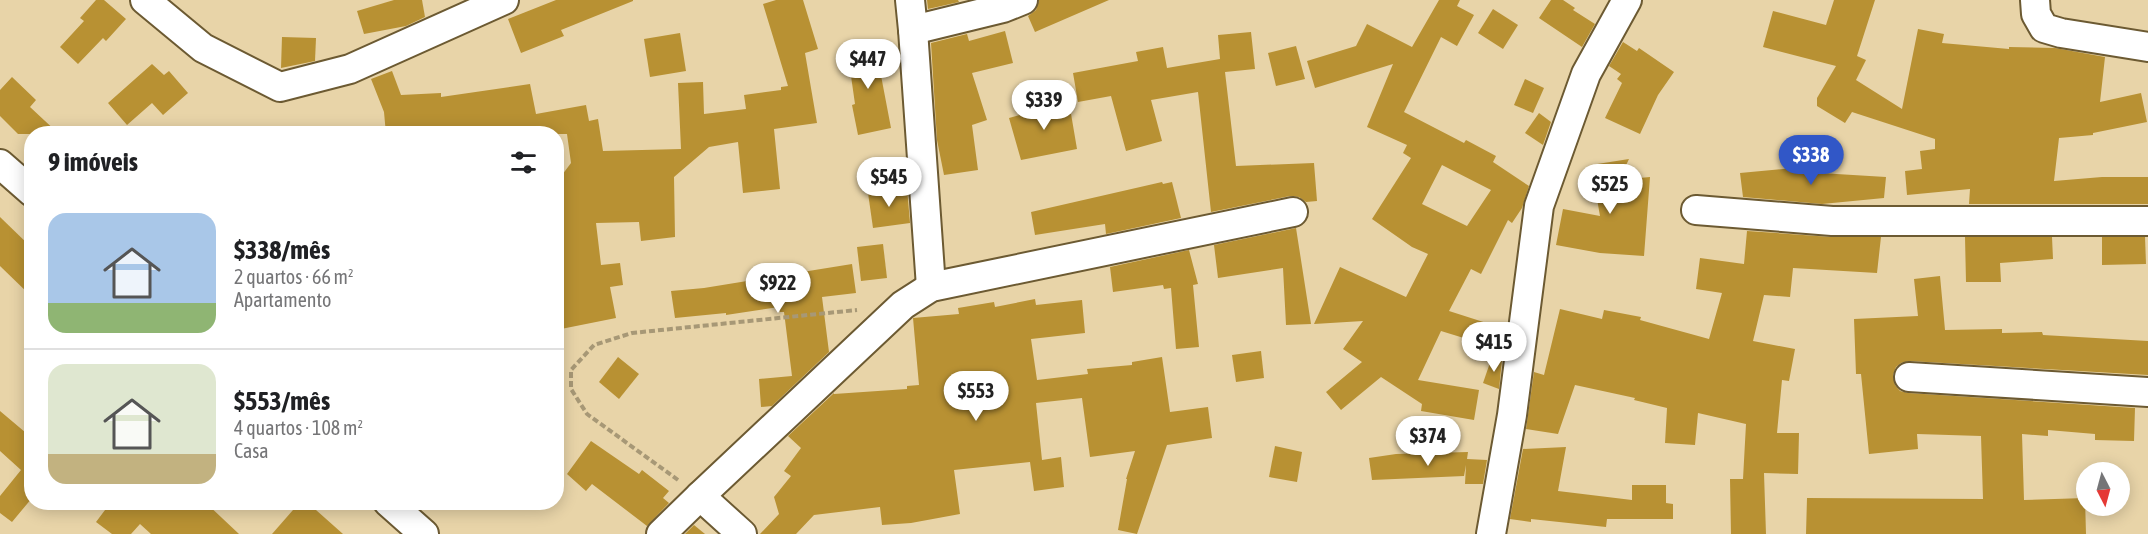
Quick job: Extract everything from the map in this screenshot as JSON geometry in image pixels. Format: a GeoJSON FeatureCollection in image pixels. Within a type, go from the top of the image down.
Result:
{"type":"FeatureCollection","features":[{"type":"Feature","properties":{"kind":"street"},"geometry":{"type":"LineString","coordinates":[[145,0],[203,48],[280,87],[350,69],[504,0]]}},
{"type":"Feature","properties":{"kind":"street"},"geometry":{"type":"LineString","coordinates":[[910,0],[914,30],[931,287]]}},
{"type":"Feature","properties":{"kind":"street"},"geometry":{"type":"LineString","coordinates":[[914,30],[1003,8],[1023,0]]}},
{"type":"Feature","properties":{"kind":"street"},"geometry":{"type":"LineString","coordinates":[[1491,534],[1512,415],[1539,206],[1586,74],[1628,0]]}},
{"type":"Feature","properties":{"kind":"street"},"geometry":{"type":"LineString","coordinates":[[2034,0],[2037,14],[2044,28],[2061,33],[2148,47]]}},
{"type":"Feature","properties":{"kind":"street"},"geometry":{"type":"LineString","coordinates":[[0,164],[24,185]]}},
{"type":"Feature","properties":{"kind":"street"},"geometry":{"type":"LineString","coordinates":[[1696,210],[1832,221],[2148,221]]}},
{"type":"Feature","properties":{"kind":"street"},"geometry":{"type":"LineString","coordinates":[[662,534],[903,305],[931,287],[1293,212]]}},
{"type":"Feature","properties":{"kind":"street"},"geometry":{"type":"LineString","coordinates":[[1909,377],[2148,392]]}},
{"type":"Feature","properties":{"kind":"street"},"geometry":{"type":"LineString","coordinates":[[700,496],[742,534]]}},
{"type":"Feature","properties":{"kind":"street"},"geometry":{"type":"LineString","coordinates":[[397,510],[424,534]]}},
{"type":"Feature","properties":{"kind":"path"},"geometry":{"type":"LineString","coordinates":[[700,496],[587,414],[571,390],[572,370],[594,345],[632,333],[903,305]]}},
{"type":"Feature","properties":{"kind":"building"},"geometry":{"type":"Polygon","coordinates":[[[96,0],[104,0],[126,19],[106,41],[103,38],[78,64],[60,47],[84,21],[80,18],[96,0]]]}},
{"type":"Feature","properties":{"kind":"building"},"geometry":{"type":"Polygon","coordinates":[[[394,0],[422,0],[425,17],[406,26],[364,34],[357,11],[394,0]]]}},
{"type":"Feature","properties":{"kind":"building"},"geometry":{"type":"Polygon","coordinates":[[[556,0],[633,1],[561,30],[564,36],[521,53],[508,19],[556,0]]]}},
{"type":"Feature","properties":{"kind":"building"},"geometry":{"type":"Polygon","coordinates":[[[776,0],[803,0],[818,49],[805,53],[817,123],[774,129],[780,189],[743,193],[738,142],[709,147],[674,177],[675,237],[641,241],[639,222],[596,223],[601,265],[620,263],[623,285],[610,287],[616,318],[564,328],[564,172],[571,163],[564,126],[385,126],[384,112],[371,79],[392,71],[401,95],[441,93],[441,97],[530,84],[536,114],[586,105],[589,121],[598,119],[603,151],[681,149],[678,83],[703,82],[704,114],[746,109],[744,95],[781,90],[781,87],[788,86],[763,4],[776,0]]]}},
{"type":"Feature","properties":{"kind":"building"},"geometry":{"type":"Polygon","coordinates":[[[927,0],[958,0],[959,2],[928,9],[927,0]]]}},
{"type":"Feature","properties":{"kind":"building"},"geometry":{"type":"Polygon","coordinates":[[[1039,0],[1109,0],[1035,32],[1028,16],[1036,10],[1039,0]]]}},
{"type":"Feature","properties":{"kind":"building"},"geometry":{"type":"Polygon","coordinates":[[[1439,0],[1460,0],[1457,6],[1474,15],[1457,46],[1441,37],[1404,112],[1464,143],[1466,140],[1496,156],[1493,162],[1529,186],[1522,208],[1512,223],[1508,220],[1481,274],[1471,269],[1449,311],[1499,327],[1493,347],[1441,331],[1418,380],[1479,390],[1474,420],[1421,411],[1422,404],[1381,377],[1341,410],[1326,392],[1362,362],[1343,349],[1363,321],[1314,324],[1340,267],[1406,297],[1428,254],[1412,247],[1372,219],[1411,158],[1403,153],[1407,145],[1367,127],[1393,64],[1315,88],[1307,61],[1356,46],[1367,24],[1412,47],[1439,0]],[[1442,165],[1422,204],[1467,226],[1491,190],[1442,165]]]}},
{"type":"Feature","properties":{"kind":"building"},"geometry":{"type":"Polygon","coordinates":[[[1551,0],[1563,0],[1575,8],[1573,10],[1595,24],[1582,47],[1539,18],[1551,0]]]}},
{"type":"Feature","properties":{"kind":"building"},"geometry":{"type":"Polygon","coordinates":[[[1834,0],[1875,0],[1857,56],[1866,60],[1856,80],[1902,109],[1918,29],[1944,34],[1942,43],[2009,49],[2009,47],[2055,48],[2105,57],[2100,102],[2141,93],[2147,122],[2093,133],[2093,135],[2059,138],[2054,181],[2102,177],[2148,177],[2148,204],[1969,204],[1970,189],[1907,195],[1905,171],[1922,169],[1920,151],[1935,149],[1935,139],[1852,112],[1845,123],[1817,106],[1817,98],[1836,66],[1763,47],[1773,11],[1826,25],[1834,0]]]}},
{"type":"Feature","properties":{"kind":"building"},"geometry":{"type":"Polygon","coordinates":[[[1493,9],[1518,25],[1503,49],[1478,33],[1493,9]]]}},
{"type":"Feature","properties":{"kind":"building"},"geometry":{"type":"Polygon","coordinates":[[[1005,31],[1013,63],[972,73],[987,120],[972,125],[978,170],[944,175],[937,140],[931,43],[967,34],[969,41],[1005,31]]]}},
{"type":"Feature","properties":{"kind":"building"},"geometry":{"type":"Polygon","coordinates":[[[1251,32],[1255,69],[1225,72],[1236,166],[1314,163],[1317,201],[1306,202],[1299,197],[1290,196],[1211,212],[1198,92],[1151,100],[1162,141],[1126,151],[1111,96],[1078,102],[1073,73],[1138,61],[1136,52],[1163,47],[1167,68],[1220,59],[1218,35],[1251,32]]]}},
{"type":"Feature","properties":{"kind":"building"},"geometry":{"type":"Polygon","coordinates":[[[680,33],[686,71],[650,77],[644,39],[680,33]]]}},
{"type":"Feature","properties":{"kind":"building"},"geometry":{"type":"Polygon","coordinates":[[[282,37],[316,38],[315,61],[281,68],[282,37]]]}},
{"type":"Feature","properties":{"kind":"building"},"geometry":{"type":"Polygon","coordinates":[[[1623,42],[1637,51],[1639,48],[1674,72],[1658,95],[1640,134],[1605,118],[1622,83],[1617,79],[1621,74],[1609,66],[1623,42]]]}},
{"type":"Feature","properties":{"kind":"building"},"geometry":{"type":"Polygon","coordinates":[[[875,44],[891,128],[858,135],[852,105],[855,104],[847,48],[875,44]]]}},
{"type":"Feature","properties":{"kind":"building"},"geometry":{"type":"Polygon","coordinates":[[[1296,46],[1305,79],[1276,86],[1268,53],[1296,46]]]}},
{"type":"Feature","properties":{"kind":"building"},"geometry":{"type":"Polygon","coordinates":[[[152,64],[164,75],[169,71],[188,93],[163,115],[152,103],[127,125],[108,103],[152,64]]]}},
{"type":"Feature","properties":{"kind":"building"},"geometry":{"type":"Polygon","coordinates":[[[12,77],[36,100],[30,107],[50,126],[24,126],[24,134],[18,134],[0,116],[0,90],[12,77]]]}},
{"type":"Feature","properties":{"kind":"building"},"geometry":{"type":"Polygon","coordinates":[[[1525,79],[1544,88],[1533,113],[1514,105],[1525,79]]]}},
{"type":"Feature","properties":{"kind":"building"},"geometry":{"type":"Polygon","coordinates":[[[1069,102],[1077,149],[1021,160],[1009,118],[1035,111],[1035,108],[1069,102]]]}},
{"type":"Feature","properties":{"kind":"building"},"geometry":{"type":"Polygon","coordinates":[[[1539,113],[1551,122],[1543,145],[1525,133],[1539,113]]]}},
{"type":"Feature","properties":{"kind":"building"},"geometry":{"type":"Polygon","coordinates":[[[1629,159],[1619,180],[1650,177],[1644,256],[1600,253],[1556,245],[1563,209],[1600,216],[1591,165],[1629,159]]]}},
{"type":"Feature","properties":{"kind":"building"},"geometry":{"type":"Polygon","coordinates":[[[1818,161],[1820,173],[1886,177],[1884,198],[1822,204],[1743,197],[1740,173],[1794,168],[1793,164],[1818,161]]]}},
{"type":"Feature","properties":{"kind":"building"},"geometry":{"type":"Polygon","coordinates":[[[1162,182],[1163,184],[1172,182],[1181,218],[1106,234],[1105,224],[1035,235],[1031,212],[1162,182]]]}},
{"type":"Feature","properties":{"kind":"building"},"geometry":{"type":"Polygon","coordinates":[[[907,188],[910,223],[873,228],[868,193],[907,188]]]}},
{"type":"Feature","properties":{"kind":"building"},"geometry":{"type":"Polygon","coordinates":[[[0,217],[24,240],[24,289],[0,266],[0,217]]]}},
{"type":"Feature","properties":{"kind":"building"},"geometry":{"type":"Polygon","coordinates":[[[1296,228],[1311,324],[1286,325],[1283,268],[1218,278],[1214,245],[1296,228]]]}},
{"type":"Feature","properties":{"kind":"building"},"geometry":{"type":"Polygon","coordinates":[[[1747,231],[1831,237],[1881,237],[1877,273],[1793,268],[1790,297],[1764,295],[1753,341],[1795,349],[1789,381],[1782,380],[1777,433],[1799,433],[1798,474],[1764,473],[1766,534],[1731,534],[1730,479],[1743,479],[1746,424],[1698,413],[1695,445],[1665,443],[1667,408],[1634,400],[1635,398],[1575,385],[1558,434],[1526,429],[1534,372],[1544,375],[1560,309],[1602,319],[1604,310],[1641,317],[1640,320],[1709,339],[1722,293],[1696,289],[1700,258],[1744,264],[1747,231]]]}},
{"type":"Feature","properties":{"kind":"building"},"geometry":{"type":"Polygon","coordinates":[[[1965,237],[2052,237],[2053,259],[2000,263],[2001,282],[1966,282],[1965,237]]]}},
{"type":"Feature","properties":{"kind":"building"},"geometry":{"type":"Polygon","coordinates":[[[2102,237],[2145,237],[2146,264],[2102,265],[2102,237]]]}},
{"type":"Feature","properties":{"kind":"building"},"geometry":{"type":"Polygon","coordinates":[[[883,244],[887,278],[861,281],[857,247],[883,244]]]}},
{"type":"Feature","properties":{"kind":"building"},"geometry":{"type":"Polygon","coordinates":[[[1189,250],[1198,284],[1193,285],[1199,347],[1176,349],[1171,288],[1164,289],[1163,285],[1113,292],[1110,267],[1189,250]]]}},
{"type":"Feature","properties":{"kind":"building"},"geometry":{"type":"Polygon","coordinates":[[[852,264],[856,293],[822,297],[829,352],[772,406],[761,407],[759,379],[792,376],[784,312],[780,312],[779,307],[726,315],[726,313],[675,318],[671,291],[704,288],[852,264]]]}},
{"type":"Feature","properties":{"kind":"building"},"geometry":{"type":"Polygon","coordinates":[[[1940,276],[1945,330],[2002,329],[2002,333],[2042,332],[2043,335],[2148,341],[2148,375],[1910,361],[1896,367],[1893,375],[1895,385],[1900,391],[1908,393],[2135,408],[2134,441],[2095,440],[2095,434],[2048,430],[2048,436],[2022,434],[2024,500],[2076,498],[2076,516],[2086,516],[2086,534],[1806,534],[1807,498],[1983,499],[1981,436],[1917,434],[1918,449],[1869,454],[1861,374],[1856,374],[1854,319],[1918,316],[1914,279],[1940,276]]]}},
{"type":"Feature","properties":{"kind":"building"},"geometry":{"type":"Polygon","coordinates":[[[1035,299],[1036,305],[1082,300],[1085,333],[1031,339],[1037,380],[1088,374],[1087,369],[1132,365],[1132,362],[1162,357],[1170,412],[1208,407],[1212,438],[1167,445],[1137,534],[1118,530],[1126,479],[1135,451],[1090,457],[1082,398],[1036,403],[1042,460],[1061,457],[1064,487],[1034,491],[1030,462],[954,470],[960,514],[911,523],[882,525],[880,507],[814,515],[796,534],[760,534],[779,514],[774,497],[791,476],[784,471],[801,448],[788,436],[834,393],[907,389],[907,386],[919,385],[913,318],[959,314],[958,308],[994,302],[995,307],[1035,299]]]}},
{"type":"Feature","properties":{"kind":"building"},"geometry":{"type":"Polygon","coordinates":[[[1261,351],[1264,378],[1236,382],[1232,355],[1261,351]]]}},
{"type":"Feature","properties":{"kind":"building"},"geometry":{"type":"Polygon","coordinates":[[[618,357],[639,374],[619,399],[599,382],[618,357]]]}},
{"type":"Feature","properties":{"kind":"building"},"geometry":{"type":"Polygon","coordinates":[[[1492,357],[1502,360],[1499,389],[1483,383],[1492,357]]]}},
{"type":"Feature","properties":{"kind":"building"},"geometry":{"type":"Polygon","coordinates":[[[0,411],[24,431],[24,508],[12,522],[0,513],[0,496],[21,470],[0,451],[0,411]]]}},
{"type":"Feature","properties":{"kind":"building"},"geometry":{"type":"Polygon","coordinates":[[[591,441],[639,474],[642,470],[669,491],[663,498],[669,503],[647,526],[592,484],[586,491],[567,474],[591,441]]]}},
{"type":"Feature","properties":{"kind":"building"},"geometry":{"type":"Polygon","coordinates":[[[1275,446],[1302,452],[1297,482],[1269,477],[1275,446]]]}},
{"type":"Feature","properties":{"kind":"building"},"geometry":{"type":"Polygon","coordinates":[[[1566,447],[1558,491],[1632,500],[1632,485],[1666,485],[1666,503],[1673,504],[1673,519],[1607,519],[1606,527],[1510,519],[1523,449],[1566,447]]]}},
{"type":"Feature","properties":{"kind":"building"},"geometry":{"type":"Polygon","coordinates":[[[1468,452],[1467,459],[1487,460],[1483,484],[1465,484],[1466,465],[1464,476],[1372,480],[1369,458],[1396,454],[1468,452]]]}},
{"type":"Feature","properties":{"kind":"building"},"geometry":{"type":"Polygon","coordinates":[[[105,510],[214,510],[239,534],[151,534],[140,524],[131,534],[112,534],[96,522],[105,510]]]}},
{"type":"Feature","properties":{"kind":"building"},"geometry":{"type":"Polygon","coordinates":[[[293,510],[316,510],[343,534],[272,534],[293,510]]]}},
{"type":"Feature","properties":{"kind":"building"},"geometry":{"type":"Polygon","coordinates":[[[694,525],[705,534],[685,534],[694,525]]]}}]}
